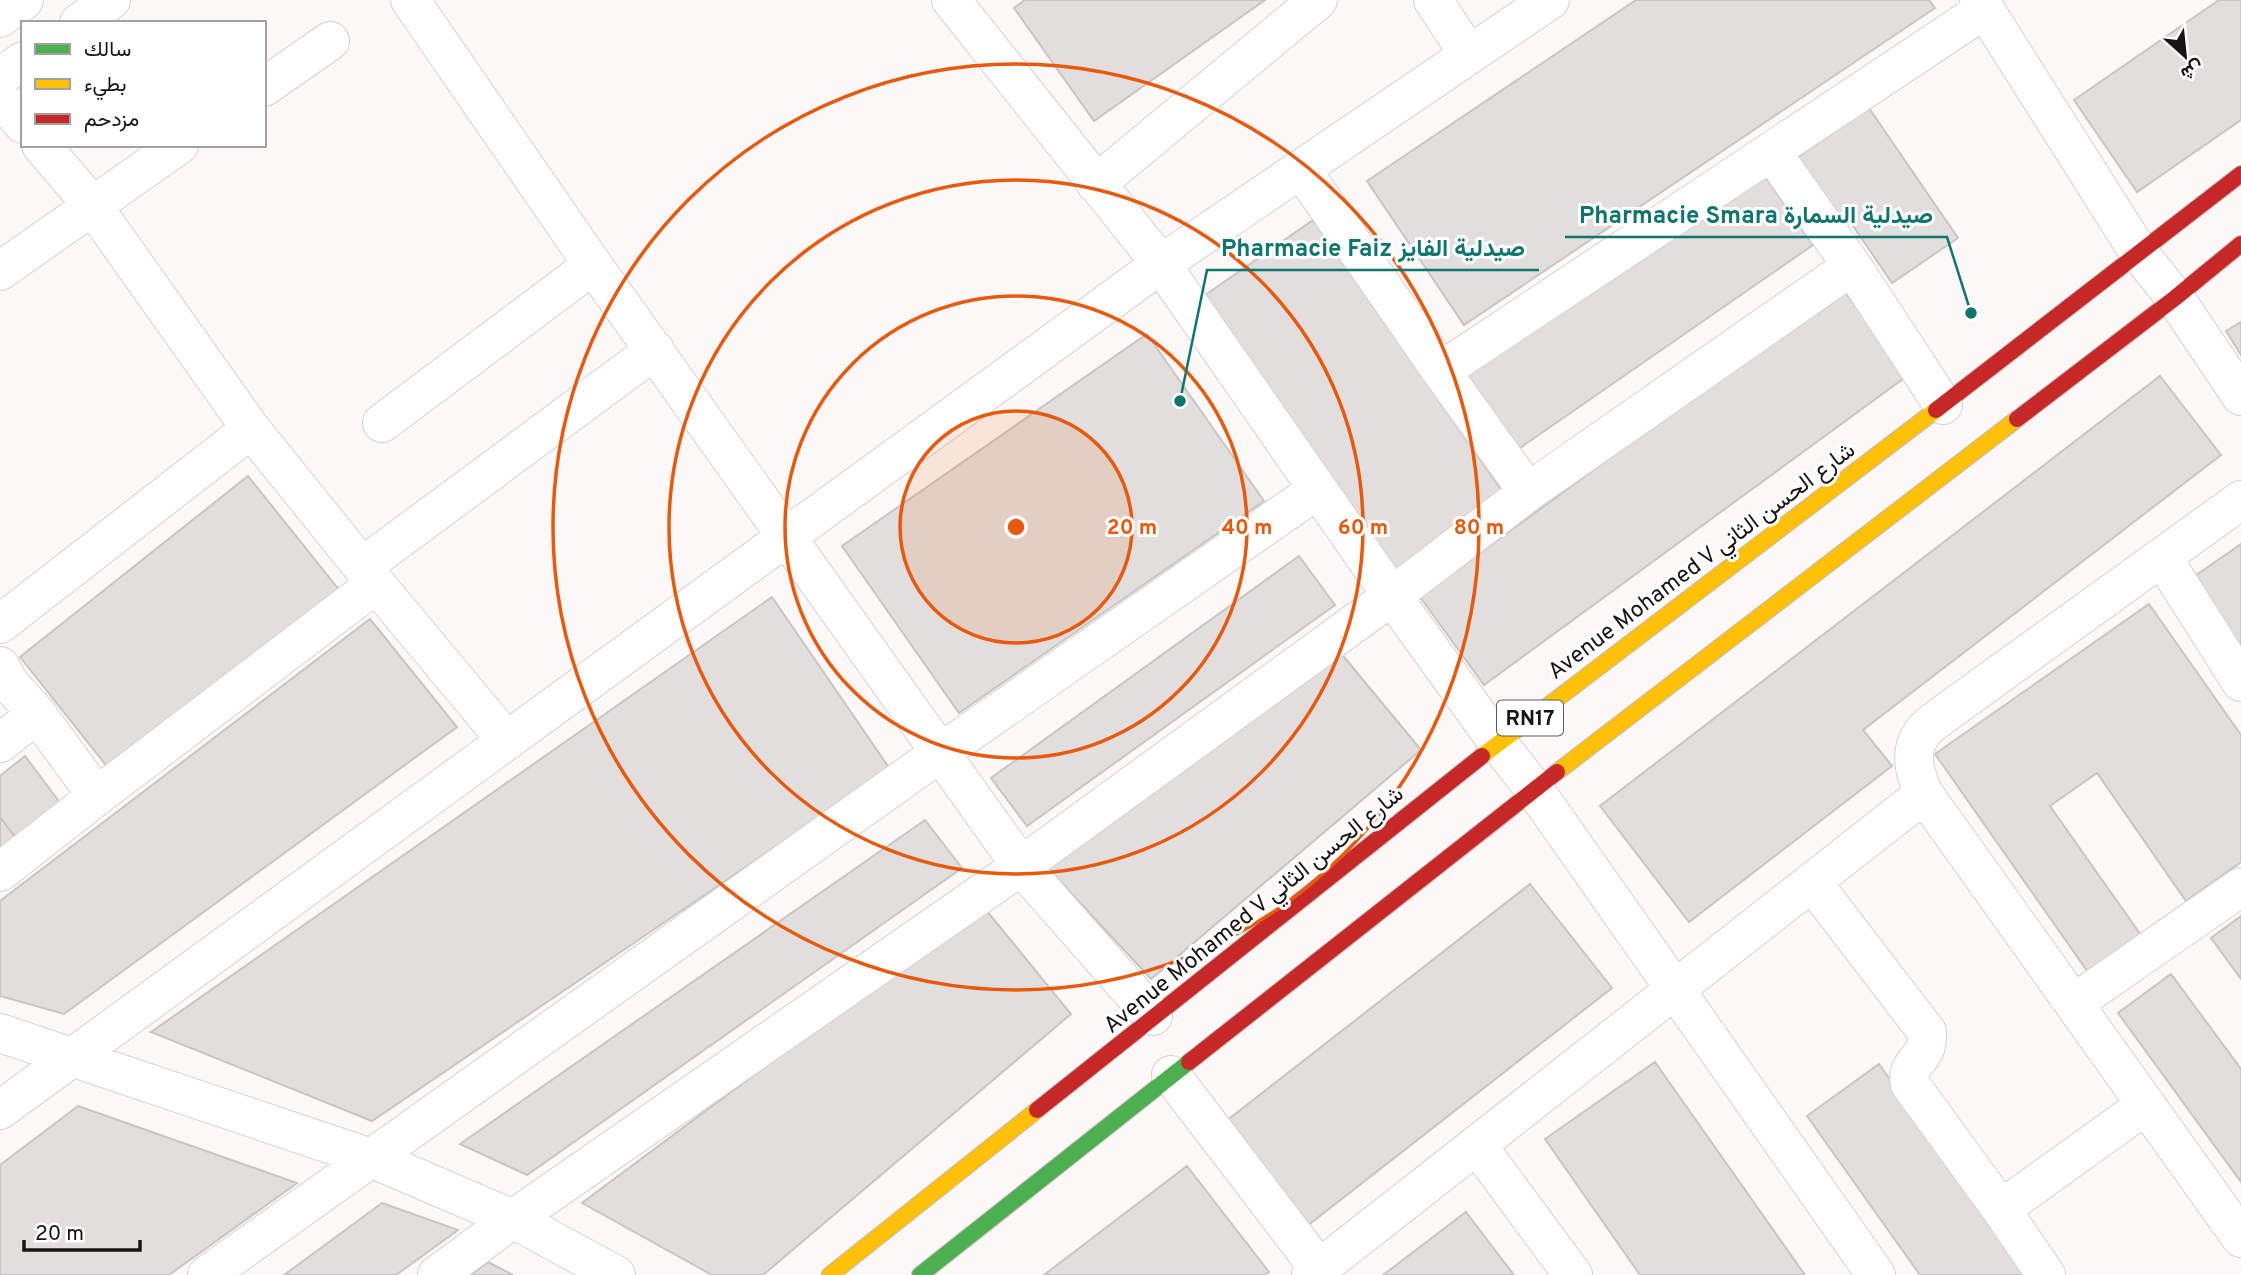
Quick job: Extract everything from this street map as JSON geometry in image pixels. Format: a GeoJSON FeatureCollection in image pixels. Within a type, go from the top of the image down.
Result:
{"type":"FeatureCollection","features":[{"type":"Feature","properties":{"kind":"main road","name":"Avenue Mohamed V شارع الحسن الثاني"},"geometry":{"type":"LineString","coordinates":[[830,1275],[1498,743],[2241,174]]}},
{"type":"Feature","properties":{"kind":"main road","name":"RN17"},"geometry":{"type":"LineString","coordinates":[[920,1275],[1534,789],[2175,298],[2241,244]]}},
{"type":"Feature","properties":{"kind":"street"},"geometry":{"type":"LineString","coordinates":[[0,18],[24,0]]}},
{"type":"Feature","properties":{"kind":"street"},"geometry":{"type":"LineString","coordinates":[[410,0],[593,265],[1021,866],[1153,1016]]}},
{"type":"Feature","properties":{"kind":"street"},"geometry":{"type":"LineString","coordinates":[[1096,184],[1318,0]]}},
{"type":"Feature","properties":{"kind":"street"},"geometry":{"type":"LineString","coordinates":[[1433,0],[1469,55]]}},
{"type":"Feature","properties":{"kind":"street"},"geometry":{"type":"LineString","coordinates":[[0,1111],[1161,264],[1550,0]]}},
{"type":"Feature","properties":{"kind":"street"},"geometry":{"type":"LineString","coordinates":[[1441,371],[1771,151],[1982,4],[2139,253],[2175,298],[2241,396]]}},
{"type":"Feature","properties":{"kind":"street"},"geometry":{"type":"LineString","coordinates":[[969,6],[1096,184],[1161,264],[1391,596],[1534,789],[1876,1275]]}},
{"type":"Feature","properties":{"kind":"street"},"geometry":{"type":"LineString","coordinates":[[266,85],[330,41]]}},
{"type":"Feature","properties":{"kind":"street"},"geometry":{"type":"LineString","coordinates":[[0,77],[21,62]]}},
{"type":"Feature","properties":{"kind":"street"},"geometry":{"type":"LineString","coordinates":[[0,97],[21,122]]}},
{"type":"Feature","properties":{"kind":"street"},"geometry":{"type":"LineString","coordinates":[[43,147],[92,205],[251,429],[507,741]]}},
{"type":"Feature","properties":{"kind":"street"},"geometry":{"type":"LineString","coordinates":[[0,271],[176,147]]}},
{"type":"Feature","properties":{"kind":"street"},"geometry":{"type":"LineString","coordinates":[[1771,151],[1852,266],[1942,405]]}},
{"type":"Feature","properties":{"kind":"street"},"geometry":{"type":"LineString","coordinates":[[1301,169],[1528,492]]}},
{"type":"Feature","properties":{"kind":"street"},"geometry":{"type":"LineString","coordinates":[[382,424],[593,265]]}},
{"type":"Feature","properties":{"kind":"street"},"geometry":{"type":"LineString","coordinates":[[437,1275],[513,1219],[1021,866],[1391,596],[1528,492],[1852,266]]}},
{"type":"Feature","properties":{"kind":"street"},"geometry":{"type":"LineString","coordinates":[[0,872],[655,350]]}},
{"type":"Feature","properties":{"kind":"street"},"geometry":{"type":"LineString","coordinates":[[0,624],[251,429]]}},
{"type":"Feature","properties":{"kind":"street"},"geometry":{"type":"LineString","coordinates":[[207,1275],[940,753],[1317,490]]}},
{"type":"Feature","properties":{"kind":"street"},"geometry":{"type":"LineString","coordinates":[[2241,500],[1940,717],[1922,733],[1914,754],[1914,771],[1924,794],[2241,1238]]}},
{"type":"Feature","properties":{"kind":"street"},"geometry":{"type":"LineString","coordinates":[[2162,557],[2241,682]]}},
{"type":"Feature","properties":{"kind":"street"},"geometry":{"type":"LineString","coordinates":[[0,666],[10,684],[37,714],[97,796]]}},
{"type":"Feature","properties":{"kind":"street"},"geometry":{"type":"LineString","coordinates":[[0,743],[37,714]]}},
{"type":"Feature","properties":{"kind":"street"},"geometry":{"type":"LineString","coordinates":[[1171,1075],[1318,1273],[1924,794]]}},
{"type":"Feature","properties":{"kind":"street"},"geometry":{"type":"LineString","coordinates":[[1812,882],[1927,1032],[1925,1049],[1908,1075],[1910,1084],[2046,1275]]}},
{"type":"Feature","properties":{"kind":"street"},"geometry":{"type":"LineString","coordinates":[[2074,1003],[2241,887]]}},
{"type":"Feature","properties":{"kind":"street"},"geometry":{"type":"LineString","coordinates":[[0,1033],[371,1158],[513,1219],[616,1275]]}},
{"type":"Feature","properties":{"kind":"street"},"geometry":{"type":"LineString","coordinates":[[2001,1209],[2146,1104]]}},
{"type":"Feature","properties":{"kind":"street"},"geometry":{"type":"LineString","coordinates":[[1477,1145],[1573,1275]]}},
{"type":"Feature","properties":{"kind":"building"},"geometry":{"type":"Polygon","coordinates":[[[1025,0],[1265,0],[1094,121],[1014,8],[1025,0]]]}},
{"type":"Feature","properties":{"kind":"building"},"geometry":{"type":"Polygon","coordinates":[[[1636,0],[1929,0],[1935,8],[1464,325],[1367,181],[1636,0]]]}},
{"type":"Feature","properties":{"kind":"building"},"geometry":{"type":"Polygon","coordinates":[[[2219,0],[2241,0],[2241,120],[2137,192],[2074,100],[2219,0]]]}},
{"type":"Feature","properties":{"kind":"building"},"geometry":{"type":"Polygon","coordinates":[[[1869,108],[1958,238],[1892,283],[1851,223],[1846,226],[1798,157],[1869,108]]]}},
{"type":"Feature","properties":{"kind":"building"},"geometry":{"type":"Polygon","coordinates":[[[1762,172],[1813,245],[1517,450],[1466,377],[1762,172]]]}},
{"type":"Feature","properties":{"kind":"building"},"geometry":{"type":"Polygon","coordinates":[[[1313,220],[1505,495],[1392,573],[1201,298],[1313,220]]]}},
{"type":"Feature","properties":{"kind":"building"},"geometry":{"type":"Polygon","coordinates":[[[1842,288],[1907,376],[1484,685],[1420,597],[1842,288]]]}},
{"type":"Feature","properties":{"kind":"building"},"geometry":{"type":"Polygon","coordinates":[[[2241,322],[2241,355],[2226,331],[2241,322]]]}},
{"type":"Feature","properties":{"kind":"building"},"geometry":{"type":"Polygon","coordinates":[[[1147,334],[1264,501],[959,713],[842,546],[1147,334]]]}},
{"type":"Feature","properties":{"kind":"building"},"geometry":{"type":"Polygon","coordinates":[[[2160,376],[2221,455],[1863,730],[1892,766],[1689,922],[1600,806],[2160,376]]]}},
{"type":"Feature","properties":{"kind":"building"},"geometry":{"type":"Polygon","coordinates":[[[248,476],[344,596],[109,769],[20,657],[248,476]]]}},
{"type":"Feature","properties":{"kind":"building"},"geometry":{"type":"Polygon","coordinates":[[[2241,544],[2241,651],[2192,578],[2241,544]]]}},
{"type":"Feature","properties":{"kind":"building"},"geometry":{"type":"Polygon","coordinates":[[[1299,556],[1335,605],[1027,826],[991,778],[1299,556]]]}},
{"type":"Feature","properties":{"kind":"building"},"geometry":{"type":"Polygon","coordinates":[[[772,597],[890,769],[372,1121],[151,1032],[772,597]]]}},
{"type":"Feature","properties":{"kind":"building"},"geometry":{"type":"Polygon","coordinates":[[[2149,604],[2241,735],[2241,862],[2186,901],[2097,773],[2050,806],[2143,938],[2090,975],[1935,754],[2149,604]]]}},
{"type":"Feature","properties":{"kind":"building"},"geometry":{"type":"Polygon","coordinates":[[[370,619],[457,727],[64,1014],[0,996],[0,901],[370,619]]]}},
{"type":"Feature","properties":{"kind":"building"},"geometry":{"type":"Polygon","coordinates":[[[1335,646],[1421,750],[1151,979],[1045,865],[1335,646]]]}},
{"type":"Feature","properties":{"kind":"building"},"geometry":{"type":"Polygon","coordinates":[[[25,756],[61,804],[16,838],[0,817],[0,776],[25,756]]]}},
{"type":"Feature","properties":{"kind":"building"},"geometry":{"type":"Polygon","coordinates":[[[0,817],[16,838],[0,857],[0,817]]]}},
{"type":"Feature","properties":{"kind":"building"},"geometry":{"type":"Polygon","coordinates":[[[925,820],[962,868],[527,1175],[460,1144],[925,820]]]}},
{"type":"Feature","properties":{"kind":"building"},"geometry":{"type":"Polygon","coordinates":[[[1530,884],[1612,988],[1307,1226],[1225,1122],[1530,884]]]}},
{"type":"Feature","properties":{"kind":"building"},"geometry":{"type":"Polygon","coordinates":[[[982,905],[1071,1014],[763,1275],[712,1275],[582,1203],[982,905]]]}},
{"type":"Feature","properties":{"kind":"building"},"geometry":{"type":"Polygon","coordinates":[[[2241,916],[2241,979],[2211,938],[2241,916]]]}},
{"type":"Feature","properties":{"kind":"building"},"geometry":{"type":"Polygon","coordinates":[[[2171,974],[2241,1069],[2241,1182],[2118,1013],[2171,974]]]}},
{"type":"Feature","properties":{"kind":"building"},"geometry":{"type":"Polygon","coordinates":[[[1655,1062],[1805,1275],[1640,1275],[1545,1139],[1655,1062]]]}},
{"type":"Feature","properties":{"kind":"building"},"geometry":{"type":"Polygon","coordinates":[[[1879,1064],[2028,1275],[1920,1275],[1807,1116],[1879,1064]]]}},
{"type":"Feature","properties":{"kind":"building"},"geometry":{"type":"Polygon","coordinates":[[[78,1106],[297,1183],[169,1275],[0,1275],[0,1165],[78,1106]]]}},
{"type":"Feature","properties":{"kind":"building"},"geometry":{"type":"Polygon","coordinates":[[[1187,1166],[1269,1272],[1264,1275],[1044,1275],[1187,1166]]]}},
{"type":"Feature","properties":{"kind":"building"},"geometry":{"type":"Polygon","coordinates":[[[382,1203],[458,1230],[396,1275],[284,1275],[382,1203]]]}},
{"type":"Feature","properties":{"kind":"building"},"geometry":{"type":"Polygon","coordinates":[[[1466,1212],[1514,1275],[1383,1275],[1466,1212]]]}},
{"type":"Feature","properties":{"kind":"building"},"geometry":{"type":"Polygon","coordinates":[[[488,1262],[513,1275],[471,1275],[488,1262]]]}},
{"type":"Feature","properties":{"kind":"traffic: fast"},"geometry":{"type":"LineString","coordinates":[[920,1275],[1189,1062]]}},
{"type":"Feature","properties":{"kind":"traffic: slow"},"geometry":{"type":"LineString","coordinates":[[1482,756],[1936,410]]}},
{"type":"Feature","properties":{"kind":"traffic: slow"},"geometry":{"type":"LineString","coordinates":[[1557,772],[2017,419]]}},
{"type":"Feature","properties":{"kind":"traffic: slow"},"geometry":{"type":"LineString","coordinates":[[830,1275],[1037,1110]]}},
{"type":"Feature","properties":{"kind":"traffic: jam"},"geometry":{"type":"LineString","coordinates":[[1936,410],[2241,174]]}},
{"type":"Feature","properties":{"kind":"traffic: jam"},"geometry":{"type":"LineString","coordinates":[[2017,419],[2241,244]]}},
{"type":"Feature","properties":{"kind":"traffic: jam"},"geometry":{"type":"LineString","coordinates":[[1037,1110],[1482,756]]}},
{"type":"Feature","properties":{"kind":"traffic: jam"},"geometry":{"type":"LineString","coordinates":[[1189,1062],[1557,772]]}},
{"type":"Feature","properties":{"kind":"place","name":"Pharmacie Smara صيدلية السمارة"},"geometry":{"type":"Point","coordinates":[1971,313]}},
{"type":"Feature","properties":{"kind":"place","name":"Pharmacie Faiz صيدلية الفايز"},"geometry":{"type":"Point","coordinates":[1180,401]}}]}
